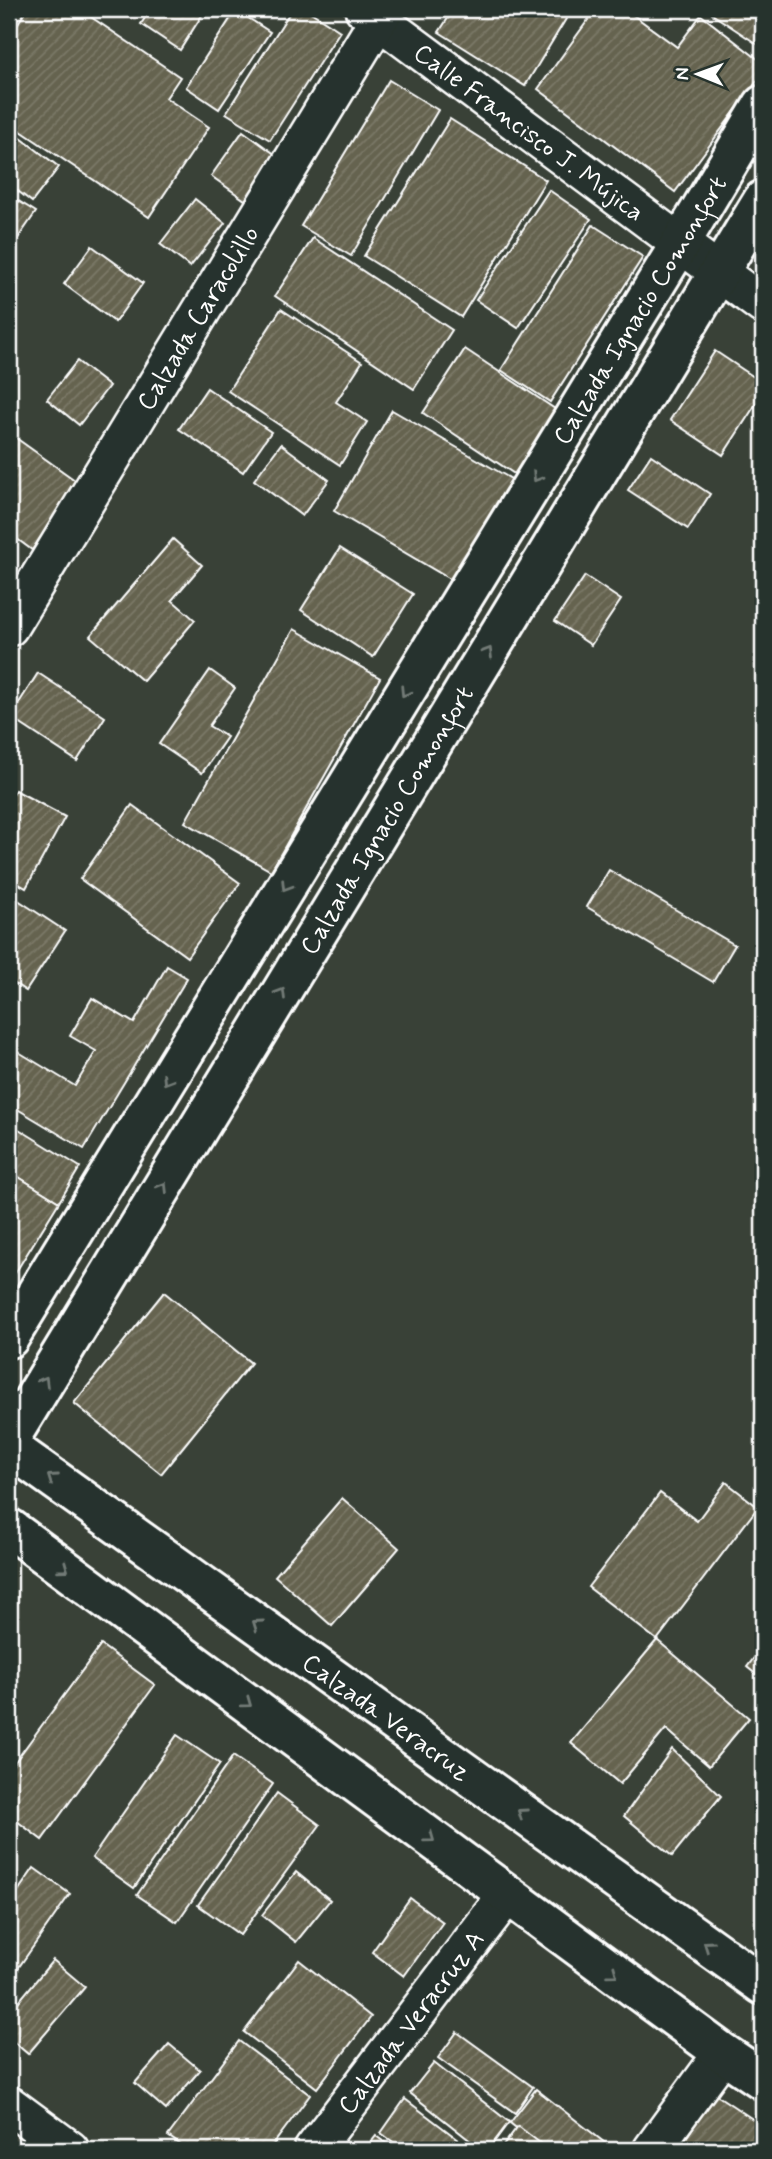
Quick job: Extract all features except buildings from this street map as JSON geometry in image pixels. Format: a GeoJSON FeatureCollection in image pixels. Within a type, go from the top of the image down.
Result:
{"type":"FeatureCollection","features":[{"type":"Feature","properties":{"kind":"main road","name":"Calzada Ignacio Comonfort"},"geometry":{"type":"LineString","coordinates":[[9,1338],[763,105]]}},
{"type":"Feature","properties":{"kind":"main road","name":"Calzada Ignacio Comonfort"},"geometry":{"type":"LineString","coordinates":[[9,1440],[763,200]]}},
{"type":"Feature","properties":{"kind":"main road","name":"Calzada Veracruz"},"geometry":{"type":"LineString","coordinates":[[9,1447],[763,1985]]}},
{"type":"Feature","properties":{"kind":"main road"},"geometry":{"type":"LineString","coordinates":[[9,1528],[763,2080]]}},
{"type":"Feature","properties":{"kind":"street","name":"Calle Francisco J. Mújica"},"geometry":{"type":"LineString","coordinates":[[376,12],[763,305]]}},
{"type":"Feature","properties":{"kind":"street","name":"Calzada Caracolillo"},"geometry":{"type":"LineString","coordinates":[[9,627],[376,12]]}},
{"type":"Feature","properties":{"kind":"street","name":"Calzada Veracruz A"},"geometry":{"type":"LineString","coordinates":[[313,2150],[507,1895]]}},
{"type":"Feature","properties":{"kind":"street"},"geometry":{"type":"LineString","coordinates":[[652,2150],[723,2053]]}},
{"type":"Feature","properties":{"kind":"street"},"geometry":{"type":"LineString","coordinates":[[9,2105],[70,2150]]}}]}
